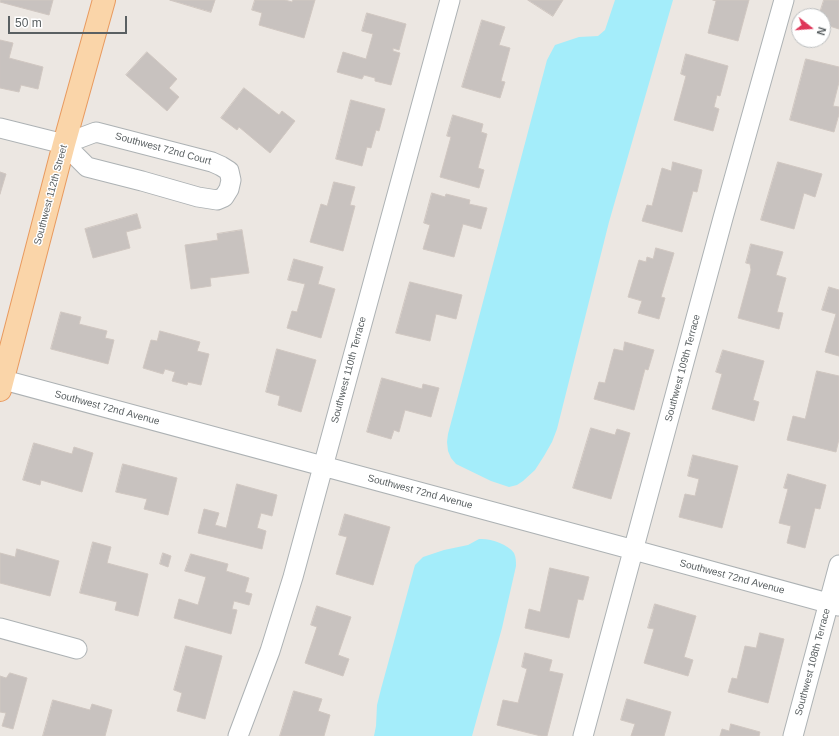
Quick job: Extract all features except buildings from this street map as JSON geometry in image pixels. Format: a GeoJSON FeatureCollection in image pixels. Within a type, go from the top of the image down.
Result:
{"type":"FeatureCollection","features":[{"type":"Feature","properties":{"kind":"main road","name":"Southwest 112th Street"},"geometry":{"type":"LineString","coordinates":[[1,383],[64,144],[104,0]]}},
{"type":"Feature","properties":{"kind":"street","name":"Southwest 110th Terrace"},"geometry":{"type":"LineString","coordinates":[[238,736],[270,652],[293,577],[449,0]]}},
{"type":"Feature","properties":{"kind":"street","name":"Southwest 109th Terrace"},"geometry":{"type":"LineString","coordinates":[[583,736],[721,226],[784,0]]}},
{"type":"Feature","properties":{"kind":"street"},"geometry":{"type":"LineString","coordinates":[[0,128],[64,144]]}},
{"type":"Feature","properties":{"kind":"street","name":"Southwest 72nd Court"},"geometry":{"type":"LineString","coordinates":[[96,132],[212,162],[228,171],[231,180],[229,189],[224,197],[217,200],[198,197],[87,167],[64,144],[96,132]]}},
{"type":"Feature","properties":{"kind":"street","name":"Southwest 72nd Avenue"},"geometry":{"type":"LineString","coordinates":[[1,383],[323,465],[834,605]]}},
{"type":"Feature","properties":{"kind":"street","name":"Southwest 108th Terrace"},"geometry":{"type":"LineString","coordinates":[[793,736],[834,605],[839,565]]}},
{"type":"Feature","properties":{"kind":"street"},"geometry":{"type":"LineString","coordinates":[[0,628],[77,649]]}},
{"type":"Feature","properties":{"kind":"water"},"geometry":{"type":"Polygon","coordinates":[[[615,0],[673,0],[609,222],[557,429],[552,442],[535,470],[517,485],[509,487],[491,481],[456,464],[448,451],[448,434],[547,60],[555,45],[579,37],[598,36],[605,30],[615,0]]]}},
{"type":"Feature","properties":{"kind":"water"},"geometry":{"type":"Polygon","coordinates":[[[479,539],[493,541],[508,547],[514,553],[516,558],[516,566],[502,628],[472,736],[374,736],[377,705],[415,565],[423,557],[444,550],[468,545],[479,539]]]}}]}
